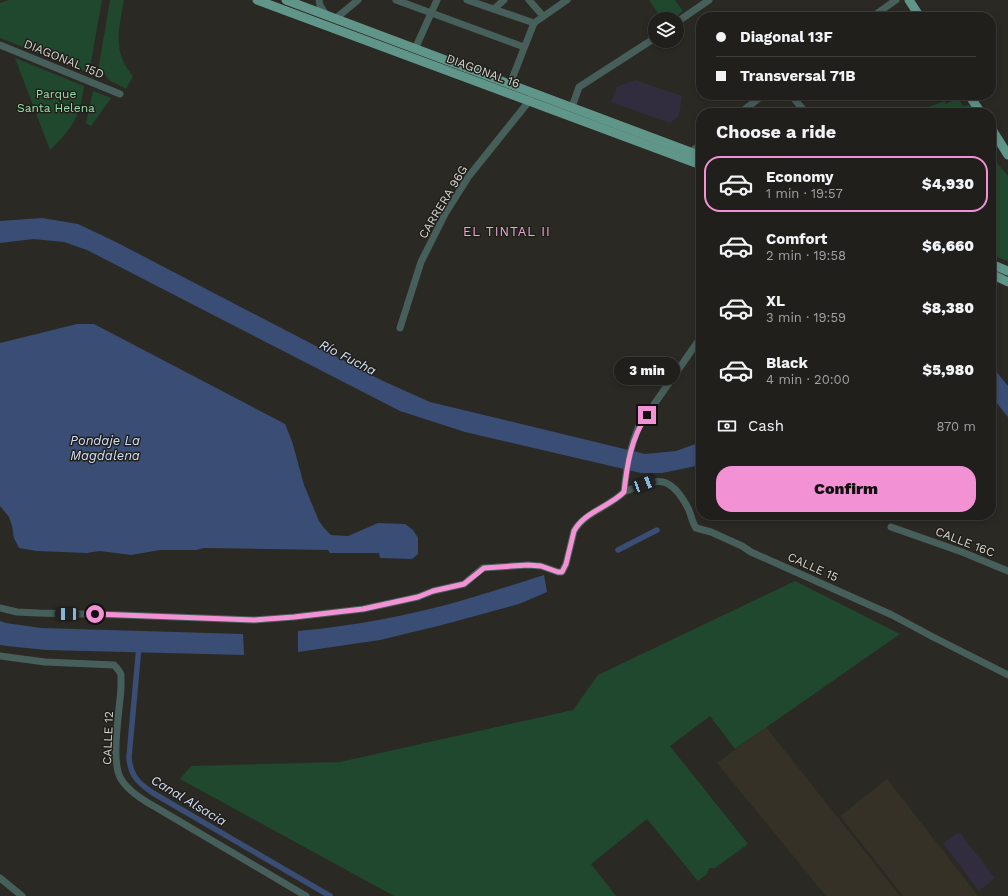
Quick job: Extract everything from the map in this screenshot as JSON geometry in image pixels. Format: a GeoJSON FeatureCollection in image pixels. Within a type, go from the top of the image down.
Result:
{"type":"FeatureCollection","features":[{"type":"Feature","properties":{"kind":"main road","name":"DIAGONAL 16"},"geometry":{"type":"LineString","coordinates":[[257,0],[530,100],[696,163]]}},
{"type":"Feature","properties":{"kind":"main road","name":"DIAGONAL 16"},"geometry":{"type":"LineString","coordinates":[[289,0],[335,19],[696,154]]}},
{"type":"Feature","properties":{"kind":"main road"},"geometry":{"type":"LineString","coordinates":[[909,0],[917,12]]}},
{"type":"Feature","properties":{"kind":"main road"},"geometry":{"type":"LineString","coordinates":[[996,136],[1008,155]]}},
{"type":"Feature","properties":{"kind":"main road"},"geometry":{"type":"LineString","coordinates":[[996,266],[1008,271]]}},
{"type":"Feature","properties":{"kind":"main road"},"geometry":{"type":"LineString","coordinates":[[996,276],[1008,282]]}},
{"type":"Feature","properties":{"kind":"street"},"geometry":{"type":"LineString","coordinates":[[319,0],[320,5],[326,15]]}},
{"type":"Feature","properties":{"kind":"street"},"geometry":{"type":"LineString","coordinates":[[335,19],[358,0]]}},
{"type":"Feature","properties":{"kind":"street"},"geometry":{"type":"LineString","coordinates":[[396,0],[524,47]]}},
{"type":"Feature","properties":{"kind":"street"},"geometry":{"type":"LineString","coordinates":[[416,49],[437,0]]}},
{"type":"Feature","properties":{"kind":"street"},"geometry":{"type":"LineString","coordinates":[[467,0],[480,2],[494,9],[534,23]]}},
{"type":"Feature","properties":{"kind":"street"},"geometry":{"type":"LineString","coordinates":[[494,9],[504,0]]}},
{"type":"Feature","properties":{"kind":"street"},"geometry":{"type":"LineString","coordinates":[[529,0],[543,16]]}},
{"type":"Feature","properties":{"kind":"street"},"geometry":{"type":"LineString","coordinates":[[879,12],[896,0]]}},
{"type":"Feature","properties":{"kind":"street"},"geometry":{"type":"LineString","coordinates":[[510,84],[534,23],[563,1]]}},
{"type":"Feature","properties":{"kind":"street"},"geometry":{"type":"LineString","coordinates":[[684,17],[704,1]]}},
{"type":"Feature","properties":{"kind":"street"},"geometry":{"type":"LineString","coordinates":[[572,107],[579,87],[648,43]]}},
{"type":"Feature","properties":{"kind":"street","name":"DIAGONAL 15D"},"geometry":{"type":"LineString","coordinates":[[0,45],[120,94]]}},
{"type":"Feature","properties":{"kind":"street","name":"CARRERA 96G"},"geometry":{"type":"LineString","coordinates":[[400,328],[421,262],[445,214],[469,176],[530,100]]}},
{"type":"Feature","properties":{"kind":"street"},"geometry":{"type":"LineString","coordinates":[[746,108],[757,100]]}},
{"type":"Feature","properties":{"kind":"street"},"geometry":{"type":"LineString","coordinates":[[796,100],[802,108]]}},
{"type":"Feature","properties":{"kind":"street"},"geometry":{"type":"LineString","coordinates":[[690,152],[696,148]]}},
{"type":"Feature","properties":{"kind":"street"},"geometry":{"type":"LineString","coordinates":[[624,492],[626,472],[634,439],[639,426],[696,344]]}},
{"type":"Feature","properties":{"kind":"street","name":"CALLE 15"},"geometry":{"type":"LineString","coordinates":[[0,608],[17,612],[38,613],[254,620],[363,609],[418,597],[433,591],[464,584],[484,568],[528,565],[541,566],[562,572],[566,564],[574,531],[576,527],[590,514],[606,506],[624,492],[651,482],[662,481],[671,485],[688,508],[696,528],[711,532],[742,546],[751,552],[892,615],[1008,675]]}},
{"type":"Feature","properties":{"kind":"street","name":"CALLE 16C"},"geometry":{"type":"LineString","coordinates":[[891,526],[962,552],[1008,571]]}},
{"type":"Feature","properties":{"kind":"street","name":"CALLE 12"},"geometry":{"type":"LineString","coordinates":[[0,656],[45,662],[114,665],[121,674],[116,757],[117,769],[121,779],[130,789],[147,802],[306,896]]}},
{"type":"Feature","properties":{"kind":"street"},"geometry":{"type":"LineString","coordinates":[[0,878],[22,896]]}},
{"type":"Feature","properties":{"kind":"shaded area"},"geometry":{"type":"Polygon","coordinates":[[[635,80],[682,96],[679,116],[670,123],[611,102],[617,87],[635,80]]]}},
{"type":"Feature","properties":{"kind":"shaded area"},"geometry":{"type":"Polygon","coordinates":[[[766,727],[900,896],[826,896],[717,763],[766,727]]]}},
{"type":"Feature","properties":{"kind":"shaded area"},"geometry":{"type":"Polygon","coordinates":[[[887,779],[978,896],[903,896],[840,816],[887,779]]]}},
{"type":"Feature","properties":{"kind":"shaded area"},"geometry":{"type":"Polygon","coordinates":[[[959,832],[995,878],[979,891],[943,843],[959,832]]]}},
{"type":"Feature","properties":{"kind":"green space"},"geometry":{"type":"Polygon","coordinates":[[[9,0],[102,0],[89,73],[0,38],[0,3],[9,0]]]}},
{"type":"Feature","properties":{"kind":"green space"},"geometry":{"type":"Polygon","coordinates":[[[110,0],[124,0],[119,30],[120,49],[126,67],[133,76],[126,89],[109,80],[102,70],[100,78],[97,77],[110,0]]]}},
{"type":"Feature","properties":{"kind":"green space"},"geometry":{"type":"Polygon","coordinates":[[[649,0],[675,0],[683,11],[682,12],[657,12],[649,0]]]}},
{"type":"Feature","properties":{"kind":"green space","name":"Parque Santa Helena"},"geometry":{"type":"Polygon","coordinates":[[[15,58],[84,86],[80,107],[74,122],[50,150],[15,58]]]}},
{"type":"Feature","properties":{"kind":"green space"},"geometry":{"type":"Polygon","coordinates":[[[93,91],[111,98],[91,126],[86,123],[93,91]]]}},
{"type":"Feature","properties":{"kind":"green space"},"geometry":{"type":"Polygon","coordinates":[[[954,100],[959,100],[963,106],[970,105],[972,108],[926,108],[945,101],[946,104],[954,100]]]}},
{"type":"Feature","properties":{"kind":"green space"},"geometry":{"type":"Polygon","coordinates":[[[996,162],[1008,176],[1008,261],[996,257],[996,162]]]}},
{"type":"Feature","properties":{"kind":"green space"},"geometry":{"type":"Polygon","coordinates":[[[795,581],[900,634],[735,749],[710,716],[670,746],[748,844],[715,868],[709,868],[707,874],[698,881],[647,819],[591,864],[616,896],[394,896],[180,779],[191,766],[340,762],[573,710],[598,675],[795,581]]]}},
{"type":"Feature","properties":{"kind":"water"},"geometry":{"type":"Polygon","coordinates":[[[42,218],[78,224],[116,242],[381,380],[430,402],[645,454],[676,451],[696,444],[696,466],[662,473],[641,473],[465,432],[400,411],[87,250],[64,242],[33,239],[0,243],[0,221],[42,218]]]}},
{"type":"Feature","properties":{"kind":"water","name":"Pondaje La Magdalena"},"geometry":{"type":"Polygon","coordinates":[[[77,324],[94,324],[285,424],[292,441],[304,485],[319,521],[331,535],[348,536],[378,523],[405,524],[413,530],[418,538],[418,554],[412,559],[380,558],[379,553],[330,553],[328,550],[204,548],[196,550],[160,550],[131,555],[100,551],[87,553],[37,551],[19,548],[14,538],[9,517],[0,506],[0,343],[77,324]]]}},
{"type":"Feature","properties":{"kind":"water"},"geometry":{"type":"Polygon","coordinates":[[[996,371],[1008,386],[1008,417],[996,402],[996,371]]]}},
{"type":"Feature","properties":{"kind":"water"},"geometry":{"type":"Polygon","coordinates":[[[544,575],[547,592],[519,604],[380,640],[298,652],[298,631],[400,616],[470,598],[544,575]]]}},
{"type":"Feature","properties":{"kind":"water"},"geometry":{"type":"Polygon","coordinates":[[[0,621],[41,628],[243,634],[244,655],[46,650],[7,646],[0,645],[0,621]]]}},
{"type":"Feature","properties":{"kind":"waterway"},"geometry":{"type":"LineString","coordinates":[[618,550],[657,530]]}},
{"type":"Feature","properties":{"kind":"waterway","name":"Canal Alsacia"},"geometry":{"type":"LineString","coordinates":[[139,646],[129,757],[131,769],[139,782],[153,793],[330,896]]}},
{"type":"Feature","properties":{"kind":"district","name":"EL TINTAL II"},"geometry":{"type":"Point","coordinates":[507,231]}},
{"type":"Feature","properties":{"kind":"route"},"geometry":{"type":"LineString","coordinates":[[95,614],[254,620],[294,617],[363,609],[426,595],[433,591],[464,584],[484,568],[528,565],[541,566],[562,572],[566,564],[576,527],[590,514],[620,497],[624,492],[626,472],[634,439],[639,426],[647,415]]}},
{"type":"Feature","properties":{"kind":"water label","name":"Río Fucha"},"geometry":{"type":"Point","coordinates":[348,357]}}]}
